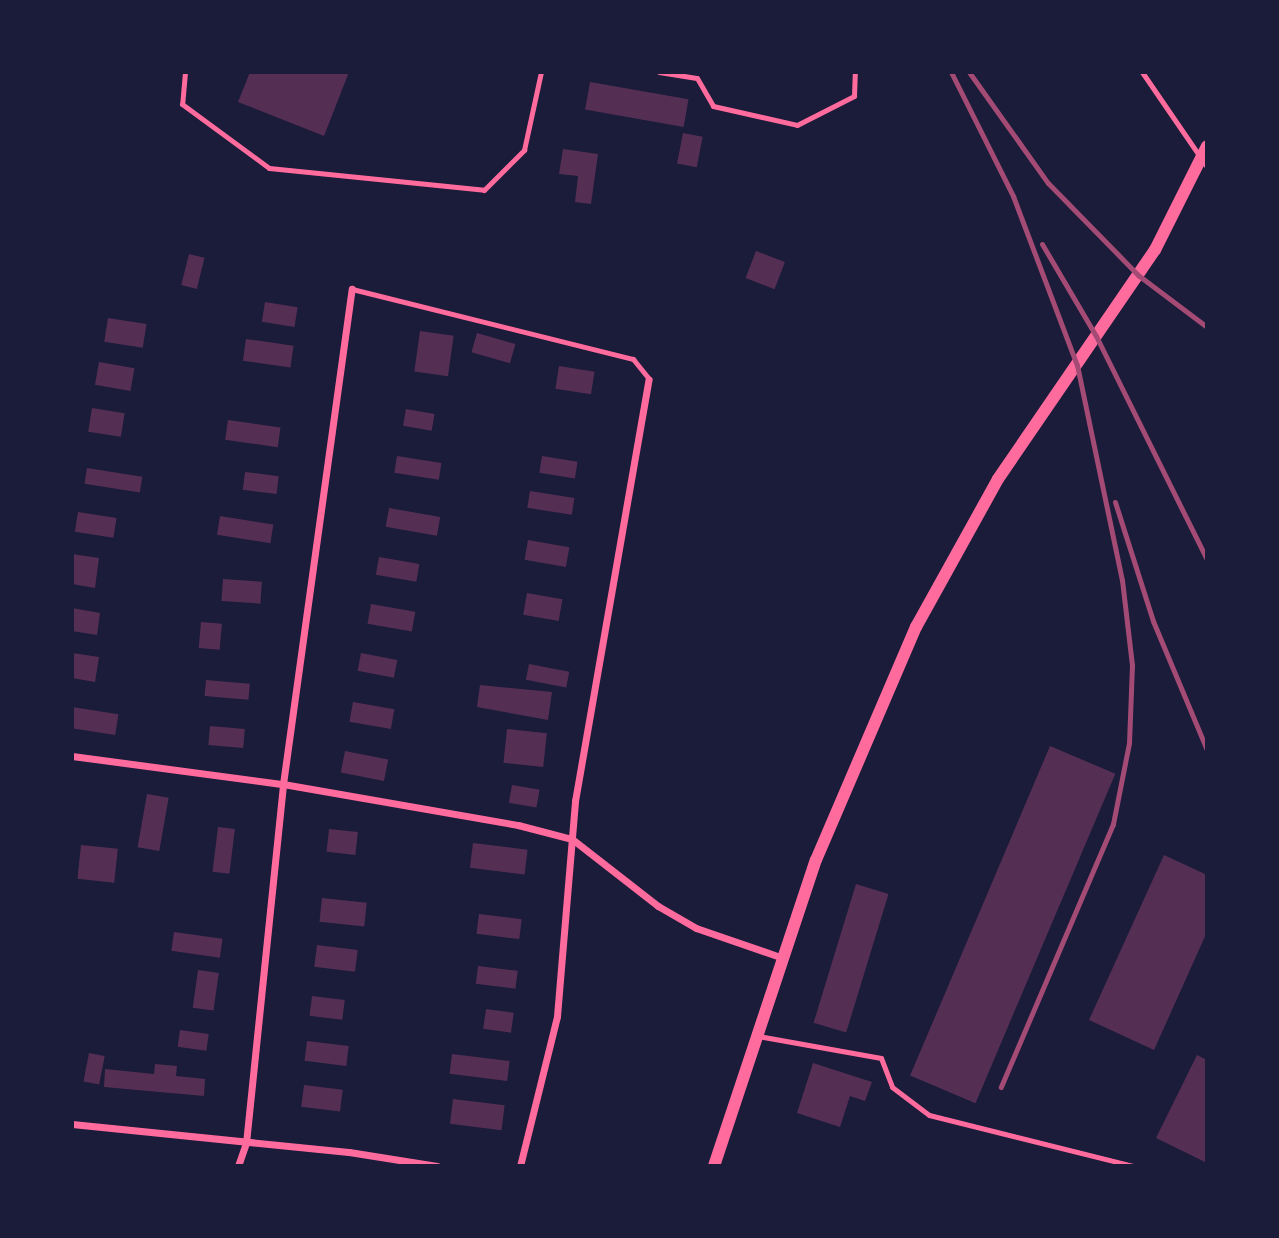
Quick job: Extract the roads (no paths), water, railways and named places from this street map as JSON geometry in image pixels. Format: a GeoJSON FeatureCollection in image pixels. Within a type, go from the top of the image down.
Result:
{"type":"FeatureCollection","features":[{"type":"Feature","properties":{"kind":"street"},"geometry":{"type":"LineString","coordinates":[[714,1166],[816,860],[916,627],[998,479],[1155,250],[1206,156]]}},
{"type":"Feature","properties":{"kind":"street"},"geometry":{"type":"LineString","coordinates":[[238,1166],[246,1143],[283,784],[352,289]]}},
{"type":"Feature","properties":{"kind":"street"},"geometry":{"type":"LineString","coordinates":[[520,1166],[557,1016],[572,839],[611,581],[649,379]]}},
{"type":"Feature","properties":{"kind":"street"},"geometry":{"type":"LineString","coordinates":[[72,756],[283,784],[518,825],[572,839],[658,906],[696,928],[783,958]]}},
{"type":"Feature","properties":{"kind":"street"},"geometry":{"type":"LineString","coordinates":[[72,1124],[349,1152],[437,1166]]}},
{"type":"Feature","properties":{"kind":"lane"},"geometry":{"type":"LineString","coordinates":[[185,72],[182,104],[269,168],[484,190],[524,150],[541,72]]}},
{"type":"Feature","properties":{"kind":"lane"},"geometry":{"type":"LineString","coordinates":[[659,72],[697,78],[713,106],[797,125],[854,96],[856,72]]}},
{"type":"Feature","properties":{"kind":"lane"},"geometry":{"type":"LineString","coordinates":[[1142,72],[1206,156]]}},
{"type":"Feature","properties":{"kind":"lane"},"geometry":{"type":"LineString","coordinates":[[352,289],[633,359],[649,379]]}},
{"type":"Feature","properties":{"kind":"lane"},"geometry":{"type":"LineString","coordinates":[[758,1036],[881,1058],[892,1087],[929,1115],[1133,1166]]}},
{"type":"Feature","properties":{"kind":"railway"},"geometry":{"type":"LineString","coordinates":[[951,72],[1013,196],[1077,365],[1122,580],[1132,665],[1129,743],[1113,824],[1001,1087]]}},
{"type":"Feature","properties":{"kind":"railway"},"geometry":{"type":"LineString","coordinates":[[969,72],[1048,183],[1138,275],[1207,327]]}},
{"type":"Feature","properties":{"kind":"railway"},"geometry":{"type":"LineString","coordinates":[[1042,244],[1096,336],[1207,560]]}},
{"type":"Feature","properties":{"kind":"railway"},"geometry":{"type":"LineString","coordinates":[[1115,502],[1153,621],[1207,750]]}}]}
